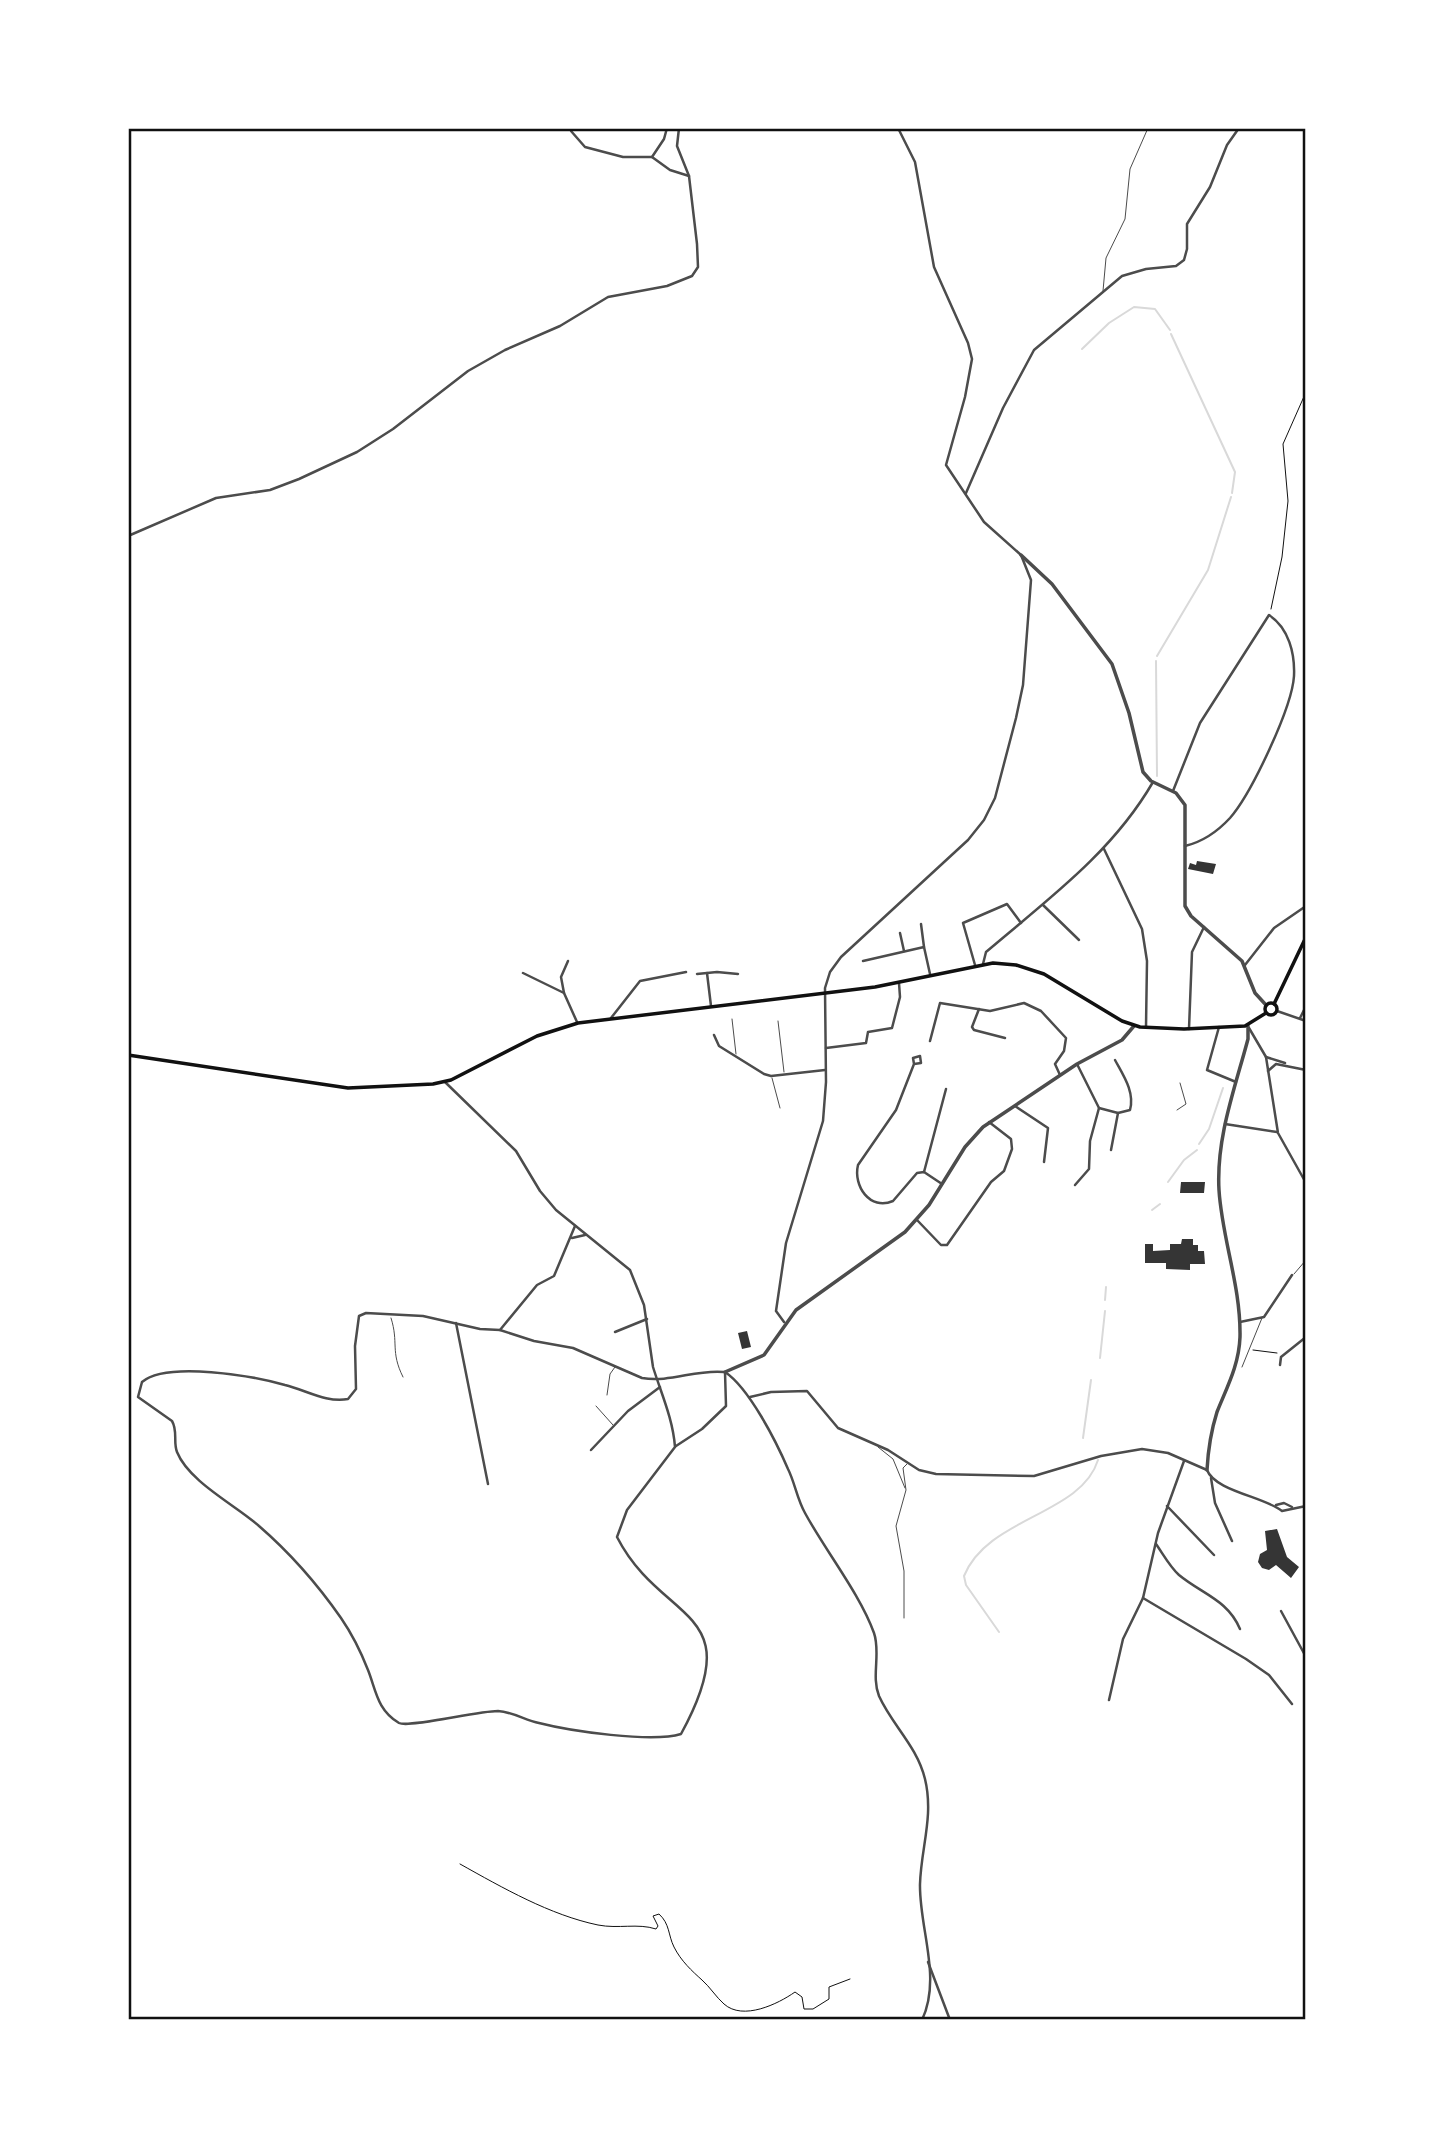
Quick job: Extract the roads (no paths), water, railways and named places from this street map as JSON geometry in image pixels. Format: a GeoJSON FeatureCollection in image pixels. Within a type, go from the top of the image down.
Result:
{"type":"FeatureCollection","features":[{"type":"Feature","properties":{"kind":"main road"},"geometry":{"type":"LineString","coordinates":[[1266,1013],[1271,1015],[1277,1011],[1274,1004],[1306,937]]}},
{"type":"Feature","properties":{"kind":"main road"},"geometry":{"type":"LineString","coordinates":[[128,1055],[190,1067],[348,1088],[445,1082],[537,1036],[578,1023],[825,993],[899,982],[983,964],[1016,965],[1044,974],[1134,1026],[1189,1029],[1248,1026],[1266,1013]]}},
{"type":"Feature","properties":{"kind":"main road"},"geometry":{"type":"LineString","coordinates":[[1266,1013],[1266,1005],[1274,1004]]}},
{"type":"Feature","properties":{"kind":"street"},"geometry":{"type":"LineString","coordinates":[[652,157],[664,139],[667,128]]}},
{"type":"Feature","properties":{"kind":"street"},"geometry":{"type":"LineString","coordinates":[[128,536],[216,498],[270,490],[354,454],[413,416],[468,370],[505,350],[557,328],[608,297],[667,286],[692,276],[698,265],[689,176],[677,146],[680,128]]}},
{"type":"Feature","properties":{"kind":"street"},"geometry":{"type":"LineString","coordinates":[[898,128],[912,154],[918,175],[934,267],[971,353],[965,397],[946,460],[948,469],[993,531],[1052,584],[1110,660],[1127,706],[1140,767],[1153,782],[1181,797],[1186,808],[1184,902],[1191,916],[1245,965],[1256,995],[1266,1005]]}},
{"type":"Feature","properties":{"kind":"street"},"geometry":{"type":"LineString","coordinates":[[965,495],[1003,408],[1034,350],[1074,320],[1103,291],[1134,271],[1176,266],[1184,260],[1187,252],[1187,224],[1210,187],[1227,145],[1239,128]]}},
{"type":"Feature","properties":{"kind":"street"},"geometry":{"type":"LineString","coordinates":[[571,131],[585,147],[623,157],[652,157],[670,170],[689,176]]}},
{"type":"Feature","properties":{"kind":"street"},"geometry":{"type":"LineString","coordinates":[[784,1322],[776,1311],[784,1255],[824,1114],[825,993],[830,972],[841,957],[968,840],[993,803],[1023,685],[1031,584],[1021,555]]}},
{"type":"Feature","properties":{"kind":"street"},"geometry":{"type":"LineString","coordinates":[[1173,791],[1200,723],[1269,615],[1276,619],[1291,645],[1294,677],[1289,696],[1242,803],[1220,828],[1196,843],[1185,846]]}},
{"type":"Feature","properties":{"kind":"street"},"geometry":{"type":"LineString","coordinates":[[983,964],[986,952],[1104,849],[1141,803],[1153,782]]}},
{"type":"Feature","properties":{"kind":"street"},"geometry":{"type":"LineString","coordinates":[[1104,849],[1142,929],[1147,961],[1146,1027]]}},
{"type":"Feature","properties":{"kind":"street"},"geometry":{"type":"LineString","coordinates":[[975,965],[963,923],[1007,904],[1021,923]]}},
{"type":"Feature","properties":{"kind":"street"},"geometry":{"type":"LineString","coordinates":[[1043,905],[1079,940]]}},
{"type":"Feature","properties":{"kind":"street"},"geometry":{"type":"LineString","coordinates":[[1245,965],[1274,928],[1306,906]]}},
{"type":"Feature","properties":{"kind":"street"},"geometry":{"type":"LineString","coordinates":[[921,924],[930,975]]}},
{"type":"Feature","properties":{"kind":"street"},"geometry":{"type":"LineString","coordinates":[[1189,1029],[1192,952],[1203,927]]}},
{"type":"Feature","properties":{"kind":"street"},"geometry":{"type":"LineString","coordinates":[[900,933],[904,951]]}},
{"type":"Feature","properties":{"kind":"street"},"geometry":{"type":"LineString","coordinates":[[863,961],[924,947]]}},
{"type":"Feature","properties":{"kind":"street"},"geometry":{"type":"LineString","coordinates":[[568,961],[561,976],[564,993],[578,1023]]}},
{"type":"Feature","properties":{"kind":"street"},"geometry":{"type":"LineString","coordinates":[[611,1018],[640,981],[686,972]]}},
{"type":"Feature","properties":{"kind":"street"},"geometry":{"type":"LineString","coordinates":[[523,973],[564,993]]}},
{"type":"Feature","properties":{"kind":"street"},"geometry":{"type":"LineString","coordinates":[[707,973],[711,1006]]}},
{"type":"Feature","properties":{"kind":"street"},"geometry":{"type":"LineString","coordinates":[[698,974],[738,974]]}},
{"type":"Feature","properties":{"kind":"street"},"geometry":{"type":"LineString","coordinates":[[826,1048],[866,1043],[868,1032],[892,1028],[900,997],[899,982]]}},
{"type":"Feature","properties":{"kind":"street"},"geometry":{"type":"LineString","coordinates":[[930,1041],[940,1003],[1004,1010],[1015,1003],[1024,1003],[1041,1011],[1066,1038],[1064,1051],[1055,1064],[1060,1075]]}},
{"type":"Feature","properties":{"kind":"street"},"geometry":{"type":"LineString","coordinates":[[1300,1018],[1306,1006]]}},
{"type":"Feature","properties":{"kind":"street"},"geometry":{"type":"LineString","coordinates":[[979,1009],[972,1027],[974,1030],[1005,1038]]}},
{"type":"Feature","properties":{"kind":"street"},"geometry":{"type":"LineString","coordinates":[[1277,1011],[1306,1021]]}},
{"type":"Feature","properties":{"kind":"street"},"geometry":{"type":"LineString","coordinates":[[725,1372],[726,1406],[702,1429],[675,1447],[638,1493],[617,1532],[621,1544],[656,1586],[697,1624],[705,1641],[705,1673],[681,1734],[661,1739],[541,1724],[497,1711],[439,1717],[415,1725],[402,1724],[385,1710],[375,1697],[360,1651],[332,1606],[259,1525],[202,1481],[177,1452],[170,1418],[138,1397],[139,1386],[146,1378],[171,1373],[244,1377],[282,1384],[328,1399],[348,1399],[356,1389],[355,1346],[361,1314],[390,1313],[437,1318],[500,1330],[534,1341],[568,1346],[642,1378],[725,1372],[766,1353],[784,1322],[799,1307],[895,1240],[917,1220],[969,1142],[989,1122],[1077,1064],[1122,1040],[1134,1026]]}},
{"type":"Feature","properties":{"kind":"street"},"geometry":{"type":"LineString","coordinates":[[1248,1026],[1266,1057],[1278,1133],[1306,1182]]}},
{"type":"Feature","properties":{"kind":"street"},"geometry":{"type":"LineString","coordinates":[[1208,1470],[1215,1420],[1238,1361],[1240,1322],[1219,1191],[1220,1154],[1225,1124],[1248,1039],[1248,1026]]}},
{"type":"Feature","properties":{"kind":"street"},"geometry":{"type":"LineString","coordinates":[[1219,1027],[1207,1070],[1236,1082]]}},
{"type":"Feature","properties":{"kind":"street"},"geometry":{"type":"LineString","coordinates":[[714,1035],[719,1046],[771,1076],[826,1070]]}},
{"type":"Feature","properties":{"kind":"street"},"geometry":{"type":"LineString","coordinates":[[1266,1057],[1306,1070]]}},
{"type":"Feature","properties":{"kind":"street"},"geometry":{"type":"LineString","coordinates":[[1099,1108],[1118,1113],[1130,1110],[1127,1081],[1115,1060]]}},
{"type":"Feature","properties":{"kind":"street"},"geometry":{"type":"LineString","coordinates":[[914,1064],[896,1110],[858,1165],[855,1176],[858,1187],[867,1197],[886,1204],[893,1201],[909,1179],[924,1172]]}},
{"type":"Feature","properties":{"kind":"street"},"geometry":{"type":"LineString","coordinates":[[1075,1185],[1089,1168],[1090,1142],[1099,1108],[1077,1064]]}},
{"type":"Feature","properties":{"kind":"street"},"geometry":{"type":"LineString","coordinates":[[1267,1071],[1274,1065],[1288,1065]]}},
{"type":"Feature","properties":{"kind":"street"},"geometry":{"type":"LineString","coordinates":[[445,1082],[516,1151],[547,1200],[630,1270],[641,1295],[657,1379],[675,1447]]}},
{"type":"Feature","properties":{"kind":"street"},"geometry":{"type":"LineString","coordinates":[[924,1172],[946,1089]]}},
{"type":"Feature","properties":{"kind":"street"},"geometry":{"type":"LineString","coordinates":[[1014,1105],[1048,1128],[1044,1162]]}},
{"type":"Feature","properties":{"kind":"street"},"geometry":{"type":"LineString","coordinates":[[1111,1150],[1118,1113]]}},
{"type":"Feature","properties":{"kind":"street"},"geometry":{"type":"LineString","coordinates":[[917,1220],[940,1245],[947,1245],[991,1182],[1004,1171],[1012,1149],[1011,1139],[989,1122]]}},
{"type":"Feature","properties":{"kind":"street"},"geometry":{"type":"LineString","coordinates":[[1225,1124],[1278,1133]]}},
{"type":"Feature","properties":{"kind":"street"},"geometry":{"type":"LineString","coordinates":[[924,1172],[942,1184]]}},
{"type":"Feature","properties":{"kind":"street"},"geometry":{"type":"LineString","coordinates":[[500,1330],[537,1285],[554,1276],[575,1226]]}},
{"type":"Feature","properties":{"kind":"street"},"geometry":{"type":"LineString","coordinates":[[572,1238],[586,1235]]}},
{"type":"Feature","properties":{"kind":"street"},"geometry":{"type":"LineString","coordinates":[[1240,1322],[1262,1318],[1292,1275]]}},
{"type":"Feature","properties":{"kind":"street"},"geometry":{"type":"LineString","coordinates":[[614,1332],[647,1319]]}},
{"type":"Feature","properties":{"kind":"street"},"geometry":{"type":"LineString","coordinates":[[456,1323],[488,1484]]}},
{"type":"Feature","properties":{"kind":"street"},"geometry":{"type":"LineString","coordinates":[[1280,1365],[1281,1357],[1306,1337]]}},
{"type":"Feature","properties":{"kind":"street"},"geometry":{"type":"LineString","coordinates":[[725,1372],[750,1397],[788,1469],[803,1510],[870,1624],[877,1651],[879,1695],[908,1738],[921,1766],[929,1797],[929,1828],[920,1886],[929,1998],[922,2020]]}},
{"type":"Feature","properties":{"kind":"street"},"geometry":{"type":"LineString","coordinates":[[591,1450],[628,1411],[660,1387]]}},
{"type":"Feature","properties":{"kind":"street"},"geometry":{"type":"LineString","coordinates":[[750,1397],[771,1392],[807,1391],[838,1428],[875,1444],[909,1464],[936,1474],[1015,1478],[1034,1476],[1125,1450],[1154,1449],[1208,1470],[1212,1477],[1215,1503],[1232,1541]]}},
{"type":"Feature","properties":{"kind":"street"},"geometry":{"type":"LineString","coordinates":[[1109,1700],[1125,1634],[1143,1598],[1155,1543],[1185,1460]]}},
{"type":"Feature","properties":{"kind":"street"},"geometry":{"type":"LineString","coordinates":[[1212,1477],[1242,1494],[1284,1511],[1292,1507],[1306,1506]]}},
{"type":"Feature","properties":{"kind":"street"},"geometry":{"type":"LineString","coordinates":[[1276,1506],[1284,1503],[1292,1507]]}},
{"type":"Feature","properties":{"kind":"street"},"geometry":{"type":"LineString","coordinates":[[1167,1506],[1214,1555]]}},
{"type":"Feature","properties":{"kind":"street"},"geometry":{"type":"LineString","coordinates":[[1155,1543],[1177,1573],[1224,1603],[1240,1629]]}},
{"type":"Feature","properties":{"kind":"street"},"geometry":{"type":"LineString","coordinates":[[1143,1598],[1261,1670],[1276,1683],[1292,1704]]}},
{"type":"Feature","properties":{"kind":"street"},"geometry":{"type":"LineString","coordinates":[[1281,1611],[1306,1657]]}},
{"type":"Feature","properties":{"kind":"street"},"geometry":{"type":"LineString","coordinates":[[928,1962],[950,2020]]}},
{"type":"Feature","properties":{"kind":"lane"},"geometry":{"type":"LineString","coordinates":[[1103,291],[1106,258],[1125,219],[1130,169],[1148,128]]}},
{"type":"Feature","properties":{"kind":"lane"},"geometry":{"type":"LineString","coordinates":[[732,1019],[736,1056]]}},
{"type":"Feature","properties":{"kind":"lane"},"geometry":{"type":"LineString","coordinates":[[778,1021],[784,1074]]}},
{"type":"Feature","properties":{"kind":"lane"},"geometry":{"type":"LineString","coordinates":[[771,1076],[780,1108]]}},
{"type":"Feature","properties":{"kind":"lane"},"geometry":{"type":"LineString","coordinates":[[1177,1110],[1186,1104],[1180,1083]]}},
{"type":"Feature","properties":{"kind":"lane"},"geometry":{"type":"LineString","coordinates":[[1292,1275],[1306,1260]]}},
{"type":"Feature","properties":{"kind":"lane"},"geometry":{"type":"LineString","coordinates":[[390,1313],[397,1340],[393,1346],[394,1353],[403,1377]]}},
{"type":"Feature","properties":{"kind":"lane"},"geometry":{"type":"LineString","coordinates":[[1242,1367],[1262,1318]]}},
{"type":"Feature","properties":{"kind":"lane"},"geometry":{"type":"LineString","coordinates":[[607,1395],[610,1374],[616,1366]]}},
{"type":"Feature","properties":{"kind":"lane"},"geometry":{"type":"LineString","coordinates":[[596,1406],[614,1426]]}},
{"type":"Feature","properties":{"kind":"lane"},"geometry":{"type":"LineString","coordinates":[[875,1444],[893,1459],[906,1490]]}},
{"type":"Feature","properties":{"kind":"lane"},"geometry":{"type":"LineString","coordinates":[[904,1618],[904,1571],[896,1526],[906,1490],[903,1468],[904,1464],[909,1464]]}},
{"type":"Feature","properties":{"kind":"waterway"},"geometry":{"type":"LineString","coordinates":[[1082,349],[1109,323],[1134,307],[1155,309],[1170,330]]}},
{"type":"Feature","properties":{"kind":"waterway"},"geometry":{"type":"LineString","coordinates":[[1171,334],[1235,472],[1232,493]]}},
{"type":"Feature","properties":{"kind":"waterway"},"geometry":{"type":"LineString","coordinates":[[1157,656],[1208,570],[1231,497]]}},
{"type":"Feature","properties":{"kind":"waterway"},"geometry":{"type":"LineString","coordinates":[[1156,661],[1157,776]]}},
{"type":"Feature","properties":{"kind":"waterway"},"geometry":{"type":"LineString","coordinates":[[1199,1144],[1209,1129],[1223,1088]]}},
{"type":"Feature","properties":{"kind":"waterway"},"geometry":{"type":"LineString","coordinates":[[1168,1182],[1184,1160],[1197,1150]]}},
{"type":"Feature","properties":{"kind":"waterway"},"geometry":{"type":"LineString","coordinates":[[1152,1210],[1160,1204]]}},
{"type":"Feature","properties":{"kind":"waterway"},"geometry":{"type":"LineString","coordinates":[[1105,1300],[1106,1287]]}},
{"type":"Feature","properties":{"kind":"waterway"},"geometry":{"type":"LineString","coordinates":[[1100,1358],[1105,1311]]}},
{"type":"Feature","properties":{"kind":"waterway"},"geometry":{"type":"LineString","coordinates":[[1083,1438],[1091,1380]]}},
{"type":"Feature","properties":{"kind":"waterway"},"geometry":{"type":"LineString","coordinates":[[999,1632],[966,1585],[964,1576],[976,1556],[993,1541],[1073,1493],[1088,1478],[1098,1460]]}}]}
